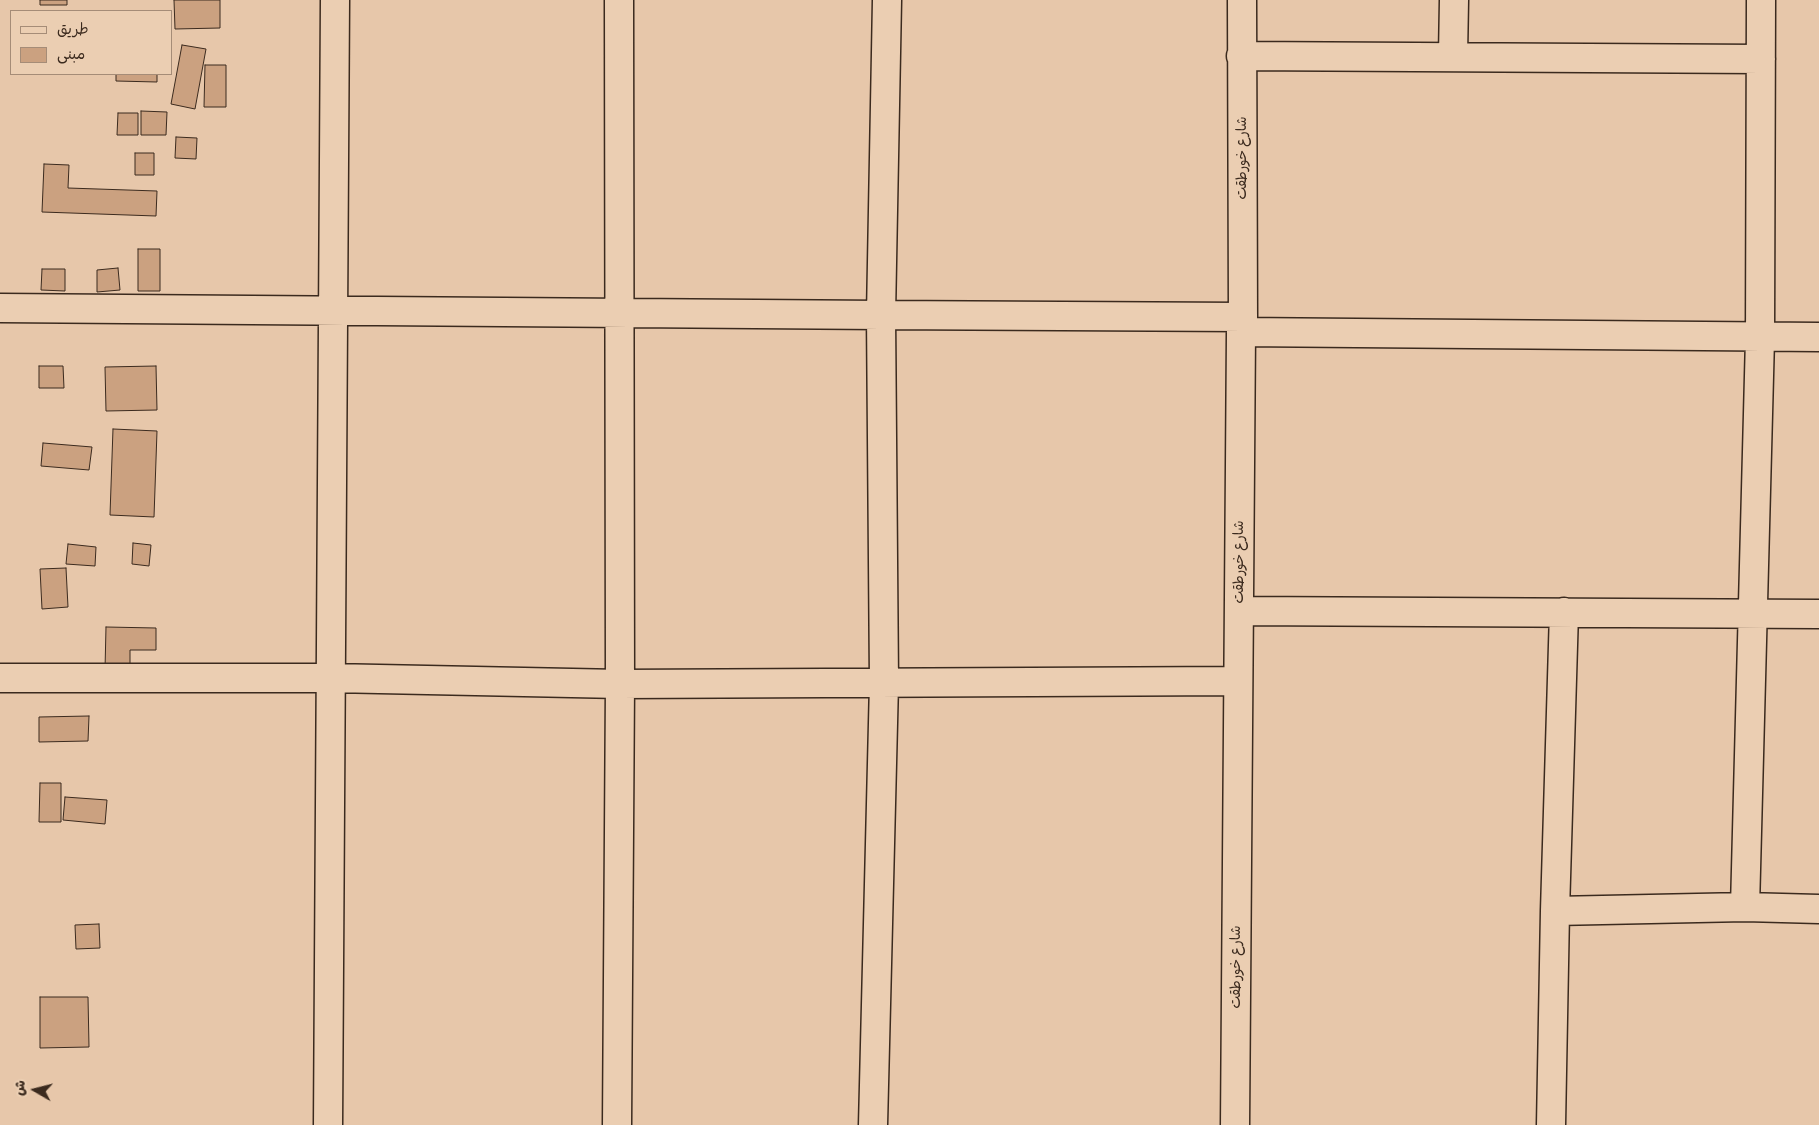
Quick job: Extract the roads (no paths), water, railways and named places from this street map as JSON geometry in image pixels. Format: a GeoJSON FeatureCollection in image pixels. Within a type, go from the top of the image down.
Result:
{"type":"FeatureCollection","features":[{"type":"Feature","properties":{"kind":"street"},"geometry":{"type":"LineString","coordinates":[[328,1125],[335,0]]}},
{"type":"Feature","properties":{"kind":"street"},"geometry":{"type":"LineString","coordinates":[[617,1125],[620,684],[618,0]]}},
{"type":"Feature","properties":{"kind":"street"},"geometry":{"type":"LineString","coordinates":[[873,1125],[884,683],[881,315],[887,0]]}},
{"type":"Feature","properties":{"kind":"street","name":"شارع خورطقت"},"geometry":{"type":"LineString","coordinates":[[1235,1125],[1242,324],[1242,0]]}},
{"type":"Feature","properties":{"kind":"street"},"geometry":{"type":"LineString","coordinates":[[1454,0],[1454,56]]}},
{"type":"Feature","properties":{"kind":"street"},"geometry":{"type":"LineString","coordinates":[[1744,907],[1760,338],[1761,0]]}},
{"type":"Feature","properties":{"kind":"street"},"geometry":{"type":"LineString","coordinates":[[1241,56],[1761,59]]}},
{"type":"Feature","properties":{"kind":"street"},"geometry":{"type":"LineString","coordinates":[[0,308],[881,315],[1760,338],[1819,337]]}},
{"type":"Feature","properties":{"kind":"street"},"geometry":{"type":"LineString","coordinates":[[1239,611],[1819,614]]}},
{"type":"Feature","properties":{"kind":"street"},"geometry":{"type":"LineString","coordinates":[[1551,1125],[1564,612]]}},
{"type":"Feature","properties":{"kind":"street"},"geometry":{"type":"LineString","coordinates":[[0,678],[331,678],[620,684],[1238,681]]}},
{"type":"Feature","properties":{"kind":"street"},"geometry":{"type":"LineString","coordinates":[[1555,911],[1744,907],[1819,909]]}}]}
